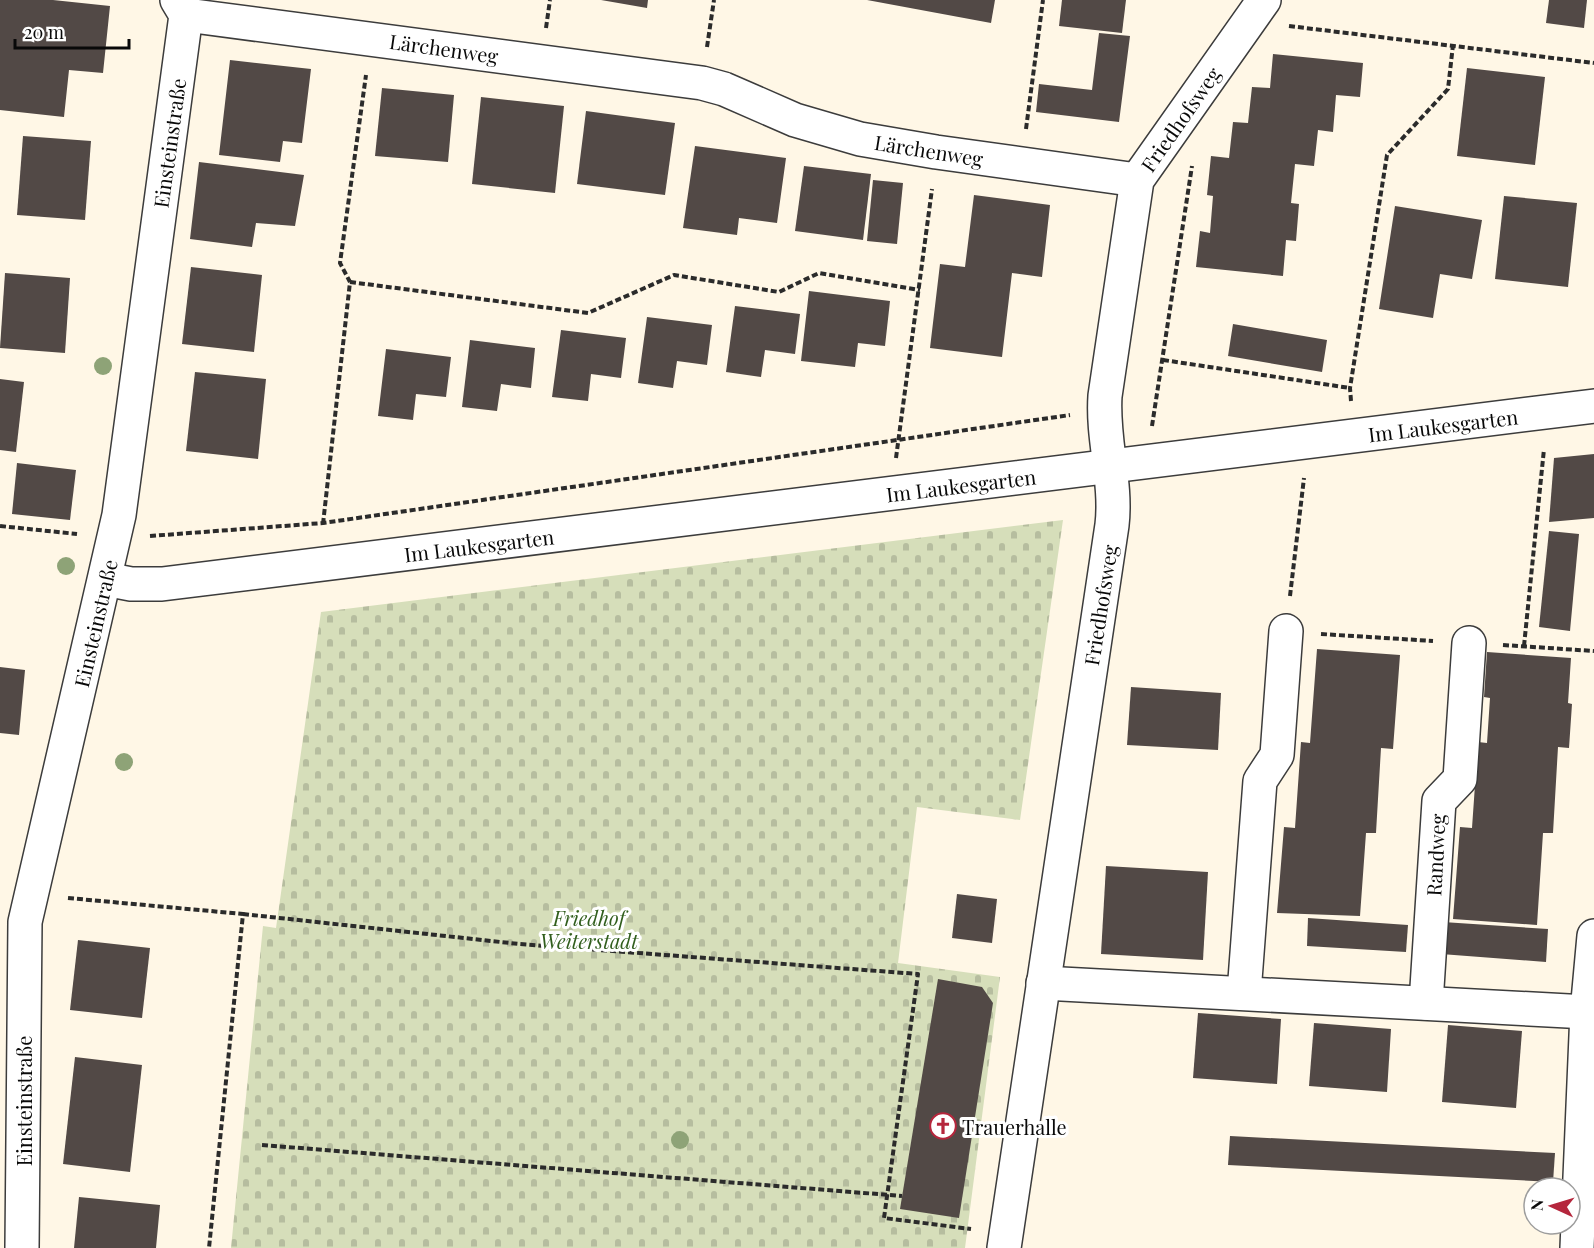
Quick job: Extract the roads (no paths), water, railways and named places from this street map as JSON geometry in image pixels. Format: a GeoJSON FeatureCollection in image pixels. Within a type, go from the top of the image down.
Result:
{"type":"FeatureCollection","features":[{"type":"Feature","properties":{"kind":"street","name":"Lärchenweg"},"geometry":{"type":"LineString","coordinates":[[181,7],[371,39],[702,83],[724,89],[795,120],[860,139],[1137,180]]}},
{"type":"Feature","properties":{"kind":"street","name":"Einsteinstraße"},"geometry":{"type":"LineString","coordinates":[[22,1248],[18,912],[115,538],[126,465],[181,7]]}},
{"type":"Feature","properties":{"kind":"street","name":"Friedhofsweg"},"geometry":{"type":"LineString","coordinates":[[1004,1248],[1112,525],[1114,494],[1104,410],[1137,180],[1257,11]]}},
{"type":"Feature","properties":{"kind":"street","name":"Im Laukesgarten"},"geometry":{"type":"LineString","coordinates":[[105,579],[131,584],[162,584],[1594,406]]}},
{"type":"Feature","properties":{"kind":"street"},"geometry":{"type":"LineString","coordinates":[[1244,993],[1260,781],[1277,755],[1286,632]]}},
{"type":"Feature","properties":{"kind":"street","name":"Randweg"},"geometry":{"type":"LineString","coordinates":[[1426,1003],[1438,801],[1460,779],[1469,643]]}},
{"type":"Feature","properties":{"kind":"street"},"geometry":{"type":"LineString","coordinates":[[1576,1248],[1587,1012],[1594,936]]}},
{"type":"Feature","properties":{"kind":"street"},"geometry":{"type":"LineString","coordinates":[[1043,982],[1587,1012]]}},
{"type":"Feature","properties":{"kind":"place","name":"Trauerhalle"},"geometry":{"type":"Point","coordinates":[943,1126]}},
{"type":"Feature","properties":{"kind":"park label","name":"Friedhof Weiterstadt"},"geometry":{"type":"Point","coordinates":[589,928]}}]}
